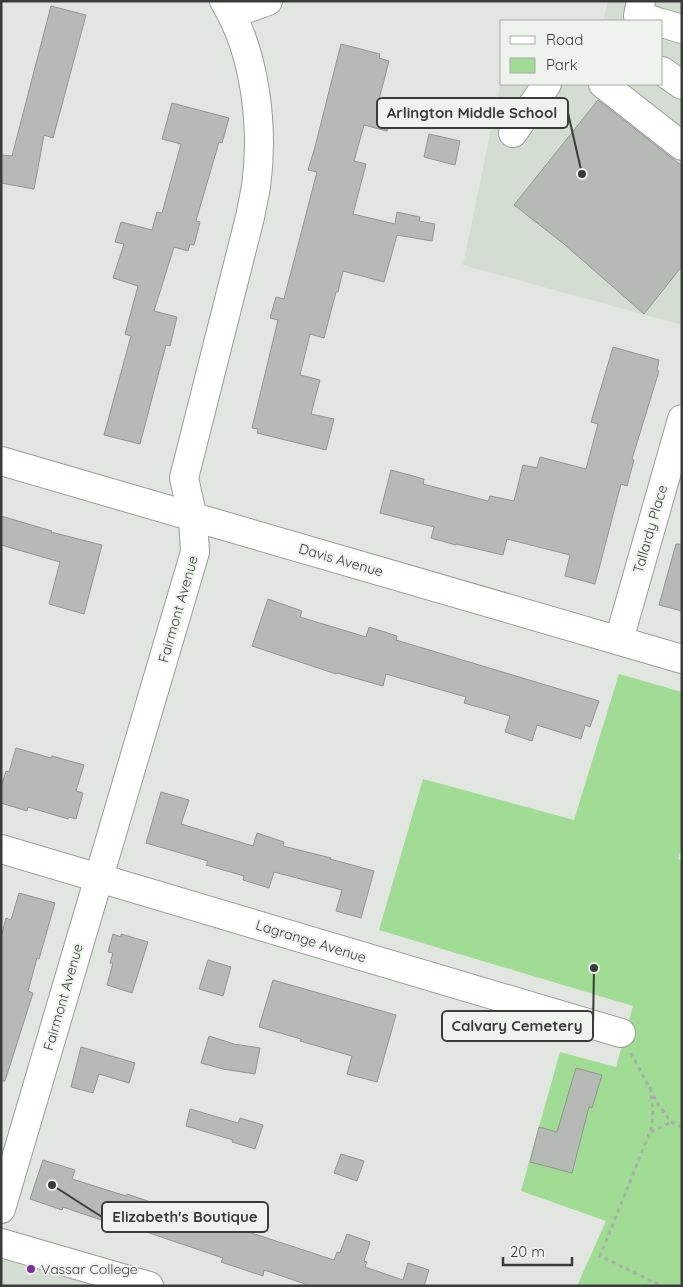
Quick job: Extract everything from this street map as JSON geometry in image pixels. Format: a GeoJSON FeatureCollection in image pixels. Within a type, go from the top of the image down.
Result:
{"type":"FeatureCollection","features":[{"type":"Feature","properties":{"kind":"street"},"geometry":{"type":"LineString","coordinates":[[228,8],[268,1]]}},
{"type":"Feature","properties":{"kind":"street","name":"Fairmont Avenue"},"geometry":{"type":"LineString","coordinates":[[1,1209],[195,552],[193,518],[184,478],[250,217],[256,187],[258,157],[256,102],[251,76],[242,39],[228,8]]}},
{"type":"Feature","properties":{"kind":"street"},"geometry":{"type":"LineString","coordinates":[[663,23],[682,29]]}},
{"type":"Feature","properties":{"kind":"street"},"geometry":{"type":"LineString","coordinates":[[663,72],[682,85]]}},
{"type":"Feature","properties":{"kind":"street"},"geometry":{"type":"LineString","coordinates":[[513,133],[546,85]]}},
{"type":"Feature","properties":{"kind":"street"},"geometry":{"type":"LineString","coordinates":[[603,85],[682,146]]}},
{"type":"Feature","properties":{"kind":"street","name":"Tallardy Place"},"geometry":{"type":"LineString","coordinates":[[619,640],[682,418]]}},
{"type":"Feature","properties":{"kind":"street","name":"Davis Avenue"},"geometry":{"type":"LineString","coordinates":[[1,462],[682,659]]}},
{"type":"Feature","properties":{"kind":"street","name":"Lagrange Avenue"},"geometry":{"type":"LineString","coordinates":[[1,849],[621,1032]]}},
{"type":"Feature","properties":{"kind":"street"},"geometry":{"type":"LineString","coordinates":[[1,1243],[149,1286]]}},
{"type":"Feature","properties":{"kind":"path"},"geometry":{"type":"LineString","coordinates":[[621,1032],[658,1104],[671,1122],[682,1128]]}},
{"type":"Feature","properties":{"kind":"path"},"geometry":{"type":"LineString","coordinates":[[650,1087],[653,1122],[600,1256],[662,1286]]}},
{"type":"Feature","properties":{"kind":"path"},"geometry":{"type":"LineString","coordinates":[[650,1132],[671,1122]]}},
{"type":"Feature","properties":{"kind":"shaded area"},"geometry":{"type":"Polygon","coordinates":[[[608,1],[682,1],[682,325],[463,265],[500,85],[663,85],[663,20],[603,20],[608,1]]]}},
{"type":"Feature","properties":{"kind":"shaded area","name":"Vassar College"},"geometry":{"type":"Polygon","coordinates":[[[1,1252],[120,1286],[1,1286],[1,1252]]]}},
{"type":"Feature","properties":{"kind":"green space"},"geometry":{"type":"Polygon","coordinates":[[[619,674],[682,692],[682,845],[678,859],[682,861],[682,1286],[577,1286],[606,1221],[521,1191],[560,1052],[616,1067],[633,1006],[379,930],[423,779],[574,820],[619,674]]]}},
{"type":"Feature","properties":{"kind":"building"},"geometry":{"type":"Polygon","coordinates":[[[51,6],[86,15],[53,138],[44,135],[34,189],[1,183],[1,155],[12,156],[51,6]]]}},
{"type":"Feature","properties":{"kind":"building"},"geometry":{"type":"Polygon","coordinates":[[[341,44],[380,54],[379,58],[389,61],[377,107],[392,110],[387,131],[364,125],[354,161],[366,164],[353,214],[395,224],[397,212],[420,217],[419,221],[435,224],[432,241],[397,235],[384,282],[343,271],[324,338],[310,334],[300,375],[320,380],[311,414],[334,419],[326,450],[257,433],[258,429],[252,428],[278,320],[270,318],[276,297],[284,299],[317,172],[308,170],[341,44]]]}},
{"type":"Feature","properties":{"kind":"building"},"geometry":{"type":"Polygon","coordinates":[[[598,100],[682,166],[682,266],[644,314],[564,244],[514,205],[598,100]]]}},
{"type":"Feature","properties":{"kind":"building"},"geometry":{"type":"Polygon","coordinates":[[[172,103],[229,118],[222,143],[219,142],[196,221],[200,222],[194,245],[190,244],[188,251],[174,247],[154,311],[177,317],[170,346],[166,345],[140,444],[104,435],[131,336],[125,334],[138,286],[113,278],[124,244],[115,242],[121,222],[152,230],[157,212],[162,213],[181,144],[162,139],[172,103]]]}},
{"type":"Feature","properties":{"kind":"building"},"geometry":{"type":"Polygon","coordinates":[[[429,134],[460,141],[455,165],[424,157],[429,134]]]}},
{"type":"Feature","properties":{"kind":"building"},"geometry":{"type":"Polygon","coordinates":[[[613,347],[659,360],[657,370],[659,371],[632,459],[634,460],[627,486],[621,484],[595,584],[565,576],[570,555],[507,539],[503,555],[456,545],[431,538],[434,527],[380,513],[391,470],[424,479],[423,484],[488,501],[490,496],[514,501],[523,465],[537,468],[540,457],[586,469],[598,424],[591,422],[613,347]]]}},
{"type":"Feature","properties":{"kind":"building"},"geometry":{"type":"Polygon","coordinates":[[[1,516],[51,532],[102,545],[84,614],[49,604],[60,562],[1,545],[1,516]]]}},
{"type":"Feature","properties":{"kind":"building"},"geometry":{"type":"Polygon","coordinates":[[[676,544],[682,544],[682,611],[659,605],[676,544]]]}},
{"type":"Feature","properties":{"kind":"building"},"geometry":{"type":"Polygon","coordinates":[[[268,599],[302,611],[300,617],[366,637],[369,627],[397,636],[396,640],[599,701],[590,727],[585,725],[581,739],[537,725],[532,741],[505,732],[510,716],[464,703],[466,697],[386,674],[383,686],[336,674],[252,646],[268,599]]]}},
{"type":"Feature","properties":{"kind":"building"},"geometry":{"type":"Polygon","coordinates":[[[16,748],[84,765],[76,791],[83,793],[76,819],[69,817],[68,819],[28,807],[27,811],[1,803],[1,787],[6,771],[9,772],[16,748]]]}},
{"type":"Feature","properties":{"kind":"building"},"geometry":{"type":"Polygon","coordinates":[[[161,792],[189,800],[181,824],[253,846],[257,833],[284,842],[283,846],[374,871],[361,918],[336,911],[342,890],[274,872],[269,888],[243,880],[244,876],[206,865],[208,861],[146,843],[161,792]]]}},
{"type":"Feature","properties":{"kind":"building"},"geometry":{"type":"Polygon","coordinates":[[[19,893],[55,903],[28,991],[33,993],[5,1081],[1,1081],[1,937],[6,918],[11,920],[19,893]]]}},
{"type":"Feature","properties":{"kind":"building"},"geometry":{"type":"Polygon","coordinates":[[[113,934],[121,937],[121,934],[148,942],[132,993],[107,985],[113,963],[110,963],[113,953],[108,952],[113,934]]]}},
{"type":"Feature","properties":{"kind":"building"},"geometry":{"type":"Polygon","coordinates":[[[208,960],[231,967],[223,996],[199,989],[208,960]]]}},
{"type":"Feature","properties":{"kind":"building"},"geometry":{"type":"Polygon","coordinates":[[[273,980],[396,1015],[377,1082],[347,1074],[352,1056],[259,1027],[273,980]]]}},
{"type":"Feature","properties":{"kind":"building"},"geometry":{"type":"Polygon","coordinates":[[[209,1036],[234,1044],[260,1048],[255,1074],[201,1063],[209,1036]]]}},
{"type":"Feature","properties":{"kind":"building"},"geometry":{"type":"Polygon","coordinates":[[[81,1047],[135,1063],[129,1083],[99,1074],[93,1093],[71,1087],[81,1047]]]}},
{"type":"Feature","properties":{"kind":"building"},"geometry":{"type":"Polygon","coordinates":[[[576,1068],[602,1075],[592,1108],[589,1107],[572,1173],[530,1162],[539,1127],[557,1132],[576,1068]]]}},
{"type":"Feature","properties":{"kind":"building"},"geometry":{"type":"Polygon","coordinates":[[[190,1109],[238,1123],[240,1118],[263,1125],[255,1149],[232,1142],[233,1140],[186,1126],[190,1109]]]}},
{"type":"Feature","properties":{"kind":"building"},"geometry":{"type":"Polygon","coordinates":[[[341,1154],[364,1161],[357,1181],[334,1173],[341,1154]]]}},
{"type":"Feature","properties":{"kind":"building"},"geometry":{"type":"Polygon","coordinates":[[[43,1160],[75,1170],[72,1179],[126,1196],[127,1194],[195,1217],[195,1215],[334,1260],[337,1252],[340,1253],[347,1234],[370,1242],[364,1261],[367,1262],[365,1267],[403,1280],[408,1263],[429,1270],[424,1286],[311,1286],[264,1270],[263,1276],[221,1262],[223,1258],[108,1219],[107,1222],[63,1207],[62,1210],[30,1199],[43,1160]]]}},
{"type":"Feature","properties":{"kind":"place","name":"Arlington Middle School"},"geometry":{"type":"Point","coordinates":[582,174]}},
{"type":"Feature","properties":{"kind":"place","name":"Calvary Cemetery"},"geometry":{"type":"Point","coordinates":[594,968]}},
{"type":"Feature","properties":{"kind":"place","name":"Elizabeth's Boutique"},"geometry":{"type":"Point","coordinates":[52,1185]}},
{"type":"Feature","properties":{"kind":"place","name":"Vassar College"},"geometry":{"type":"Point","coordinates":[31,1269]}}]}
